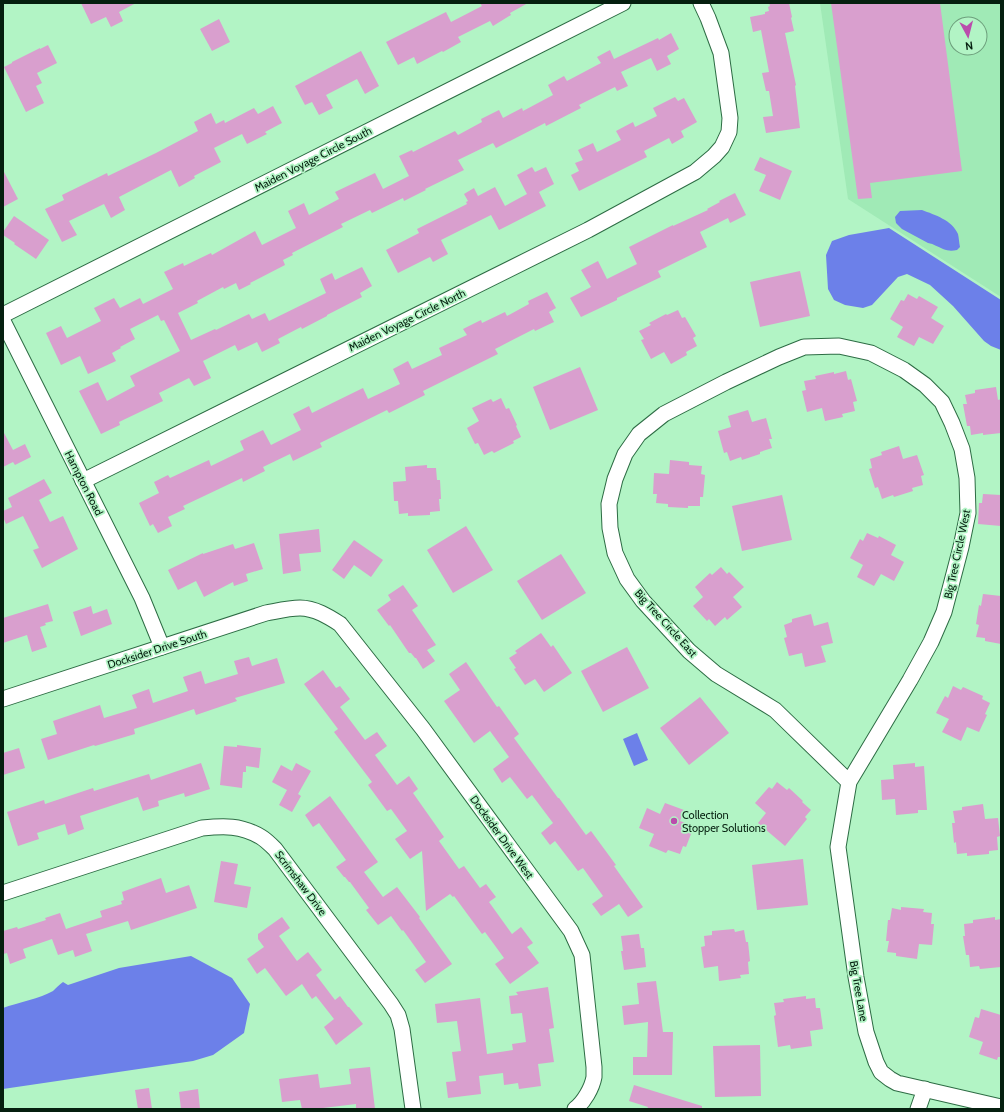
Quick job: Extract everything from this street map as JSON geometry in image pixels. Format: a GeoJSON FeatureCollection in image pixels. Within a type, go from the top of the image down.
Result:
{"type":"FeatureCollection","features":[{"type":"Feature","properties":{"kind":"street","name":"Maiden Voyage Circle South"},"geometry":{"type":"LineString","coordinates":[[3,315],[623,3]]}},
{"type":"Feature","properties":{"kind":"street","name":"Maiden Voyage Circle North"},"geometry":{"type":"LineString","coordinates":[[83,481],[594,226],[695,172],[722,147],[729,132],[730,118],[720,53],[708,18],[700,3]]}},
{"type":"Feature","properties":{"kind":"street","name":"Hampton Road"},"geometry":{"type":"LineString","coordinates":[[3,321],[142,598],[162,647]]}},
{"type":"Feature","properties":{"kind":"street","name":"Big Tree Circle West"},"geometry":{"type":"LineString","coordinates":[[726,382],[804,347],[839,346],[855,349],[871,354],[904,370],[925,385],[942,402],[962,449],[967,478],[968,513],[961,547],[944,612],[924,655],[849,782]]}},
{"type":"Feature","properties":{"kind":"street","name":"Big Tree Circle East"},"geometry":{"type":"LineString","coordinates":[[726,382],[664,414],[639,434],[625,454],[615,479],[609,504],[610,528],[615,553],[627,579],[643,601],[689,651],[716,674],[775,710],[849,782]]}},
{"type":"Feature","properties":{"kind":"street","name":"Docksider Drive South"},"geometry":{"type":"LineString","coordinates":[[3,699],[266,613],[301,608],[313,610]]}},
{"type":"Feature","properties":{"kind":"street","name":"Docksider Drive West"},"geometry":{"type":"LineString","coordinates":[[313,610],[340,624],[423,730],[571,931],[582,955],[594,1067],[594,1078],[588,1092],[577,1108]]}},
{"type":"Feature","properties":{"kind":"street","name":"Big Tree Lane"},"geometry":{"type":"LineString","coordinates":[[849,782],[838,847],[854,964],[866,1032],[876,1062],[882,1072],[897,1082],[1001,1107]]}},
{"type":"Feature","properties":{"kind":"street","name":"Scrimshaw Drive"},"geometry":{"type":"LineString","coordinates":[[3,894],[202,828],[222,826],[243,828],[261,837],[275,849],[391,1004],[398,1016],[402,1029],[413,1109]]}},
{"type":"Feature","properties":{"kind":"street"},"geometry":{"type":"LineString","coordinates":[[918,1109],[925,1089]]}},
{"type":"Feature","properties":{"kind":"shaded area"},"geometry":{"type":"Polygon","coordinates":[[[820,3],[1001,3],[1001,297],[848,199],[820,3]]]}},
{"type":"Feature","properties":{"kind":"water"},"geometry":{"type":"Polygon","coordinates":[[[922,210],[943,219],[952,225],[958,234],[960,247],[957,250],[947,250],[928,243],[902,229],[896,223],[895,217],[900,211],[922,210]]]}},
{"type":"Feature","properties":{"kind":"water"},"geometry":{"type":"Polygon","coordinates":[[[889,228],[1001,300],[1001,350],[984,341],[953,306],[930,285],[907,274],[898,277],[872,305],[863,308],[845,305],[834,300],[828,289],[826,255],[832,241],[849,235],[889,228]]]}},
{"type":"Feature","properties":{"kind":"water"},"geometry":{"type":"Polygon","coordinates":[[[637,733],[648,760],[634,766],[623,739],[637,733]]]}},
{"type":"Feature","properties":{"kind":"water"},"geometry":{"type":"Polygon","coordinates":[[[191,956],[232,978],[250,1004],[244,1033],[213,1055],[193,1061],[3,1089],[3,1008],[48,994],[63,982],[68,985],[119,968],[191,956]]]}},
{"type":"Feature","properties":{"kind":"building"},"geometry":{"type":"Polygon","coordinates":[[[81,3],[136,3],[119,12],[123,21],[111,27],[106,17],[91,24],[81,3]]]}},
{"type":"Feature","properties":{"kind":"building"},"geometry":{"type":"Polygon","coordinates":[[[480,3],[528,3],[510,13],[511,15],[493,26],[490,21],[458,37],[461,42],[443,52],[442,51],[417,64],[414,57],[398,65],[386,42],[446,12],[451,22],[482,6],[480,3]]]}},
{"type":"Feature","properties":{"kind":"building"},"geometry":{"type":"Polygon","coordinates":[[[769,3],[789,3],[794,31],[785,33],[796,85],[800,128],[766,133],[763,117],[773,116],[769,91],[766,91],[762,73],[769,72],[761,30],[753,32],[750,17],[765,14],[765,12],[769,11],[769,3]]]}},
{"type":"Feature","properties":{"kind":"building"},"geometry":{"type":"Polygon","coordinates":[[[831,3],[940,3],[962,171],[870,183],[872,198],[858,199],[831,3]]]}},
{"type":"Feature","properties":{"kind":"building"},"geometry":{"type":"Polygon","coordinates":[[[219,19],[230,42],[212,51],[200,29],[219,19]]]}},
{"type":"Feature","properties":{"kind":"building"},"geometry":{"type":"Polygon","coordinates":[[[671,33],[679,49],[667,56],[671,64],[657,71],[651,58],[621,72],[628,86],[617,91],[615,87],[579,105],[581,108],[546,126],[545,123],[496,148],[493,143],[458,160],[464,170],[404,201],[403,198],[372,213],[370,210],[341,224],[343,227],[292,253],[293,255],[283,260],[285,265],[239,290],[236,283],[224,289],[223,287],[197,301],[198,303],[178,313],[191,340],[249,314],[252,319],[265,313],[269,321],[326,293],[320,279],[332,273],[335,280],[362,267],[372,286],[360,293],[362,297],[302,329],[301,327],[278,339],[280,343],[262,352],[257,342],[238,351],[235,345],[203,361],[211,378],[194,386],[189,378],[159,393],[163,401],[119,422],[120,425],[101,434],[79,391],[98,382],[107,401],[135,386],[130,376],[180,351],[164,320],[161,321],[158,315],[130,329],[135,339],[112,353],[116,361],[88,374],[80,356],[61,365],[46,333],[61,326],[67,338],[101,321],[94,308],[114,298],[120,308],[140,298],[143,304],[173,289],[164,272],[183,263],[184,266],[211,253],[212,255],[255,231],[262,245],[296,228],[288,211],[304,203],[309,215],[339,199],[335,192],[375,173],[383,189],[409,176],[399,156],[412,150],[413,152],[455,131],[458,135],[482,122],[481,119],[499,110],[503,118],[522,108],[523,111],[553,95],[548,85],[564,76],[567,81],[601,63],[597,57],[610,50],[614,59],[658,38],[659,40],[671,33]]]}},
{"type":"Feature","properties":{"kind":"building"},"geometry":{"type":"Polygon","coordinates":[[[48,45],[57,63],[37,73],[42,83],[36,86],[44,103],[26,112],[4,67],[48,45]]]}},
{"type":"Feature","properties":{"kind":"building"},"geometry":{"type":"Polygon","coordinates":[[[361,51],[379,86],[365,94],[357,79],[326,95],[333,108],[319,115],[312,102],[305,105],[295,86],[361,51]]]}},
{"type":"Feature","properties":{"kind":"building"},"geometry":{"type":"Polygon","coordinates":[[[675,97],[678,101],[684,98],[697,122],[681,131],[684,137],[672,144],[669,138],[644,151],[647,157],[579,191],[571,175],[579,171],[575,163],[583,160],[578,150],[593,143],[597,152],[621,140],[616,131],[633,122],[635,127],[657,116],[653,108],[675,97]]]}},
{"type":"Feature","properties":{"kind":"building"},"geometry":{"type":"Polygon","coordinates":[[[273,106],[282,123],[265,132],[267,134],[247,144],[242,134],[214,148],[221,162],[194,176],[195,178],[179,187],[171,170],[119,197],[125,210],[111,218],[104,204],[69,221],[77,235],[62,242],[45,209],[64,200],[62,195],[107,173],[108,176],[198,131],[194,122],[211,113],[216,124],[224,120],[225,123],[254,108],[258,114],[273,106]]]}},
{"type":"Feature","properties":{"kind":"building"},"geometry":{"type":"Polygon","coordinates":[[[760,157],[792,171],[780,200],[759,191],[766,175],[754,170],[760,157]]]}},
{"type":"Feature","properties":{"kind":"building"},"geometry":{"type":"Polygon","coordinates":[[[532,167],[535,172],[546,167],[554,184],[539,192],[546,206],[499,230],[491,215],[441,240],[448,254],[433,262],[430,257],[398,273],[386,250],[419,233],[417,229],[467,204],[466,202],[468,201],[464,194],[474,188],[478,196],[495,187],[505,206],[527,194],[517,175],[532,167]]]}},
{"type":"Feature","properties":{"kind":"building"},"geometry":{"type":"Polygon","coordinates":[[[3,170],[18,199],[3,207],[3,170]]]}},
{"type":"Feature","properties":{"kind":"building"},"geometry":{"type":"Polygon","coordinates":[[[735,193],[746,215],[730,223],[728,218],[700,232],[707,247],[658,271],[661,277],[581,317],[570,298],[591,287],[581,270],[598,261],[607,279],[637,264],[629,247],[673,225],[708,210],[707,209],[720,202],[719,201],[735,193]]]}},
{"type":"Feature","properties":{"kind":"building"},"geometry":{"type":"Polygon","coordinates":[[[14,216],[49,240],[36,259],[3,235],[3,232],[14,216]]]}},
{"type":"Feature","properties":{"kind":"building"},"geometry":{"type":"Polygon","coordinates":[[[800,271],[810,316],[760,327],[750,282],[800,271]]]}},
{"type":"Feature","properties":{"kind":"building"},"geometry":{"type":"Polygon","coordinates":[[[547,292],[556,308],[549,312],[554,322],[535,331],[534,329],[495,349],[498,354],[423,391],[425,395],[389,413],[387,410],[320,443],[322,447],[293,461],[290,454],[263,467],[265,471],[243,482],[242,478],[183,506],[185,509],[168,517],[172,526],[158,533],[153,524],[150,526],[139,503],[159,493],[154,482],[168,475],[170,478],[209,460],[211,466],[244,450],[240,441],[263,430],[271,445],[301,430],[293,414],[309,406],[312,413],[363,388],[368,399],[400,384],[393,369],[408,361],[412,369],[442,355],[439,348],[467,335],[463,329],[481,320],[482,323],[505,312],[507,316],[529,304],[528,301],[547,292]]]}},
{"type":"Feature","properties":{"kind":"building"},"geometry":{"type":"Polygon","coordinates":[[[908,294],[917,299],[919,296],[938,307],[931,318],[944,326],[933,344],[919,337],[914,346],[897,337],[903,327],[890,319],[901,300],[904,301],[908,294]]]}},
{"type":"Feature","properties":{"kind":"building"},"geometry":{"type":"Polygon","coordinates":[[[678,310],[682,318],[685,317],[696,336],[693,338],[697,346],[686,352],[687,355],[671,364],[664,352],[651,359],[641,340],[644,339],[639,331],[651,325],[649,323],[666,314],[667,315],[678,310]]]}},
{"type":"Feature","properties":{"kind":"building"},"geometry":{"type":"Polygon","coordinates":[[[580,367],[598,410],[550,430],[533,387],[580,367]]]}},
{"type":"Feature","properties":{"kind":"building"},"geometry":{"type":"Polygon","coordinates":[[[846,371],[848,380],[851,379],[857,401],[853,402],[855,411],[842,414],[843,417],[825,421],[822,408],[807,412],[802,391],[806,390],[804,381],[816,379],[815,376],[846,371]]]}},
{"type":"Feature","properties":{"kind":"building"},"geometry":{"type":"Polygon","coordinates":[[[996,387],[998,400],[1001,399],[1001,433],[971,435],[970,426],[967,426],[963,404],[967,404],[965,395],[975,393],[975,390],[996,387]]]}},
{"type":"Feature","properties":{"kind":"building"},"geometry":{"type":"Polygon","coordinates":[[[501,398],[506,409],[509,408],[521,437],[513,441],[514,443],[494,453],[492,451],[484,455],[478,443],[475,444],[467,428],[479,421],[472,408],[491,399],[493,402],[501,398]]]}},
{"type":"Feature","properties":{"kind":"building"},"geometry":{"type":"Polygon","coordinates":[[[748,410],[752,422],[766,418],[772,439],[769,439],[772,448],[742,460],[741,457],[730,461],[727,452],[724,453],[718,431],[731,427],[728,416],[748,410]]]}},
{"type":"Feature","properties":{"kind":"building"},"geometry":{"type":"Polygon","coordinates":[[[3,431],[13,450],[25,444],[31,457],[15,465],[13,462],[3,467],[3,431]]]}},
{"type":"Feature","properties":{"kind":"building"},"geometry":{"type":"Polygon","coordinates":[[[899,446],[903,459],[917,455],[924,475],[921,476],[923,485],[912,488],[913,491],[882,499],[878,487],[875,488],[869,469],[872,468],[870,459],[882,455],[881,452],[899,446]]]}},
{"type":"Feature","properties":{"kind":"building"},"geometry":{"type":"Polygon","coordinates":[[[670,460],[689,462],[689,465],[702,466],[701,474],[705,475],[703,497],[700,497],[700,506],[688,506],[688,508],[668,507],[668,504],[656,503],[657,494],[653,494],[654,473],[669,474],[670,460]]]}},
{"type":"Feature","properties":{"kind":"building"},"geometry":{"type":"Polygon","coordinates":[[[427,465],[427,468],[436,468],[437,480],[440,480],[440,511],[430,512],[430,515],[408,516],[408,513],[399,514],[398,501],[394,501],[393,482],[406,481],[405,467],[427,465]]]}},
{"type":"Feature","properties":{"kind":"building"},"geometry":{"type":"Polygon","coordinates":[[[44,479],[52,493],[39,500],[50,522],[63,516],[78,549],[42,568],[33,550],[39,548],[23,516],[6,524],[3,517],[3,511],[12,507],[8,498],[44,479]]]}},
{"type":"Feature","properties":{"kind":"building"},"geometry":{"type":"Polygon","coordinates":[[[983,494],[1001,495],[1001,526],[978,524],[979,503],[982,503],[983,494]]]}},
{"type":"Feature","properties":{"kind":"building"},"geometry":{"type":"Polygon","coordinates":[[[782,495],[792,540],[742,551],[732,506],[782,495]]]}},
{"type":"Feature","properties":{"kind":"building"},"geometry":{"type":"Polygon","coordinates":[[[466,526],[493,570],[453,593],[427,550],[466,526]]]}},
{"type":"Feature","properties":{"kind":"building"},"geometry":{"type":"Polygon","coordinates":[[[319,529],[321,552],[299,554],[301,571],[283,574],[279,534],[319,529]]]}},
{"type":"Feature","properties":{"kind":"building"},"geometry":{"type":"Polygon","coordinates":[[[867,533],[878,538],[879,536],[896,545],[891,555],[904,562],[894,581],[881,574],[874,586],[857,577],[863,565],[850,558],[860,539],[863,541],[867,533]]]}},
{"type":"Feature","properties":{"kind":"building"},"geometry":{"type":"Polygon","coordinates":[[[354,540],[383,560],[371,577],[354,565],[344,579],[332,570],[354,540]]]}},
{"type":"Feature","properties":{"kind":"building"},"geometry":{"type":"Polygon","coordinates":[[[254,543],[263,569],[246,574],[248,581],[234,586],[233,582],[204,597],[196,581],[178,590],[168,570],[203,553],[233,544],[235,549],[254,543]]]}},
{"type":"Feature","properties":{"kind":"building"},"geometry":{"type":"Polygon","coordinates":[[[561,554],[586,593],[542,620],[517,581],[561,554]]]}},
{"type":"Feature","properties":{"kind":"building"},"geometry":{"type":"Polygon","coordinates":[[[721,567],[727,574],[729,572],[744,587],[733,597],[742,607],[727,620],[725,617],[715,626],[709,619],[707,621],[693,606],[703,597],[695,587],[710,573],[712,575],[721,567]]]}},
{"type":"Feature","properties":{"kind":"building"},"geometry":{"type":"Polygon","coordinates":[[[403,585],[418,606],[412,610],[436,645],[427,650],[435,661],[423,669],[416,658],[409,653],[390,625],[389,626],[377,610],[391,600],[388,595],[403,585]]]}},
{"type":"Feature","properties":{"kind":"building"},"geometry":{"type":"Polygon","coordinates":[[[983,594],[1001,596],[1001,644],[985,641],[985,638],[976,637],[979,625],[976,624],[979,605],[981,606],[983,594]]]}},
{"type":"Feature","properties":{"kind":"building"},"geometry":{"type":"Polygon","coordinates":[[[48,604],[53,621],[45,623],[46,625],[40,627],[47,647],[32,652],[27,635],[3,643],[3,618],[48,604]]]}},
{"type":"Feature","properties":{"kind":"building"},"geometry":{"type":"Polygon","coordinates":[[[91,606],[93,614],[107,609],[112,624],[81,636],[73,612],[91,606]]]}},
{"type":"Feature","properties":{"kind":"building"},"geometry":{"type":"Polygon","coordinates":[[[811,614],[814,626],[828,622],[833,643],[821,646],[826,662],[805,667],[802,653],[789,656],[784,638],[787,637],[784,625],[792,622],[792,619],[811,614]]]}},
{"type":"Feature","properties":{"kind":"building"},"geometry":{"type":"Polygon","coordinates":[[[541,633],[551,647],[553,645],[572,673],[544,692],[535,679],[525,685],[514,669],[516,668],[509,658],[517,653],[515,651],[541,633]]]}},
{"type":"Feature","properties":{"kind":"building"},"geometry":{"type":"Polygon","coordinates":[[[627,647],[649,688],[603,712],[581,671],[627,647]]]}},
{"type":"Feature","properties":{"kind":"building"},"geometry":{"type":"Polygon","coordinates":[[[249,657],[252,666],[277,658],[285,683],[235,698],[237,701],[196,715],[194,709],[134,729],[135,734],[95,746],[94,745],[48,760],[41,739],[57,734],[53,721],[100,705],[104,718],[137,708],[132,695],[149,689],[153,703],[188,691],[183,677],[201,671],[205,684],[238,674],[234,661],[249,657]]]}},
{"type":"Feature","properties":{"kind":"building"},"geometry":{"type":"Polygon","coordinates":[[[466,662],[497,707],[499,706],[519,734],[514,738],[586,835],[591,831],[616,865],[614,866],[643,907],[628,917],[619,904],[601,916],[592,904],[603,896],[583,868],[578,871],[555,841],[550,845],[541,833],[553,823],[532,795],[527,799],[510,777],[502,783],[493,769],[509,757],[490,731],[474,743],[444,701],[460,690],[449,674],[466,662]]]}},
{"type":"Feature","properties":{"kind":"building"},"geometry":{"type":"Polygon","coordinates":[[[323,670],[336,688],[340,686],[350,699],[340,707],[365,740],[377,732],[387,746],[375,755],[397,785],[409,776],[418,789],[413,793],[444,837],[439,841],[459,869],[464,866],[480,888],[486,884],[496,897],[489,902],[512,934],[521,927],[533,943],[527,947],[539,963],[510,984],[495,964],[504,958],[485,932],[482,934],[454,896],[453,897],[450,894],[426,911],[422,851],[410,859],[395,839],[407,831],[391,809],[387,811],[368,785],[372,782],[334,732],[338,729],[304,684],[323,670]]]}},
{"type":"Feature","properties":{"kind":"building"},"geometry":{"type":"Polygon","coordinates":[[[953,686],[961,690],[963,687],[983,696],[982,699],[990,703],[985,714],[987,715],[979,732],[967,727],[961,741],[942,732],[949,719],[936,713],[945,696],[948,698],[953,686]]]}},
{"type":"Feature","properties":{"kind":"building"},"geometry":{"type":"Polygon","coordinates":[[[700,697],[729,733],[689,765],[660,728],[700,697]]]}},
{"type":"Feature","properties":{"kind":"building"},"geometry":{"type":"Polygon","coordinates":[[[237,745],[261,748],[259,768],[246,766],[246,772],[243,772],[242,788],[220,785],[224,746],[237,747],[237,745]]]}},
{"type":"Feature","properties":{"kind":"building"},"geometry":{"type":"Polygon","coordinates":[[[19,748],[25,768],[3,775],[3,753],[19,748]]]}},
{"type":"Feature","properties":{"kind":"building"},"geometry":{"type":"Polygon","coordinates":[[[201,763],[210,789],[185,797],[184,793],[158,801],[159,806],[143,811],[138,797],[80,816],[84,829],[68,835],[65,824],[37,833],[39,839],[18,846],[7,812],[44,800],[45,804],[93,788],[94,791],[149,774],[151,780],[201,763]]]}},
{"type":"Feature","properties":{"kind":"building"},"geometry":{"type":"Polygon","coordinates":[[[296,763],[311,771],[298,794],[301,796],[292,812],[279,805],[287,790],[272,782],[281,765],[292,771],[296,763]]]}},
{"type":"Feature","properties":{"kind":"building"},"geometry":{"type":"Polygon","coordinates":[[[915,763],[915,767],[924,766],[927,810],[918,810],[918,813],[896,815],[895,799],[882,800],[881,780],[894,779],[893,765],[915,763]]]}},
{"type":"Feature","properties":{"kind":"building"},"geometry":{"type":"Polygon","coordinates":[[[777,782],[787,790],[789,788],[811,810],[805,817],[807,819],[785,846],[758,823],[766,813],[755,803],[769,787],[772,789],[777,782]]]}},
{"type":"Feature","properties":{"kind":"building"},"geometry":{"type":"Polygon","coordinates":[[[330,796],[378,862],[364,872],[383,897],[397,887],[420,917],[419,918],[452,964],[425,983],[415,970],[426,962],[391,916],[378,925],[366,910],[369,908],[350,882],[336,867],[346,860],[319,823],[313,827],[305,815],[330,796]]]}},
{"type":"Feature","properties":{"kind":"building"},"geometry":{"type":"Polygon","coordinates":[[[665,803],[684,810],[680,821],[694,826],[686,847],[683,846],[680,854],[668,850],[666,853],[649,846],[654,834],[639,828],[647,808],[660,814],[665,803]]]}},
{"type":"Feature","properties":{"kind":"building"},"geometry":{"type":"Polygon","coordinates":[[[983,804],[985,819],[998,818],[1000,836],[997,837],[998,850],[989,851],[989,854],[967,856],[967,853],[957,854],[956,842],[954,843],[952,823],[955,823],[953,811],[962,810],[962,807],[983,804]]]}},
{"type":"Feature","properties":{"kind":"building"},"geometry":{"type":"Polygon","coordinates":[[[803,859],[808,905],[757,910],[752,865],[803,859]]]}},
{"type":"Feature","properties":{"kind":"building"},"geometry":{"type":"Polygon","coordinates":[[[221,861],[238,864],[234,884],[251,887],[247,908],[214,902],[221,861]]]}},
{"type":"Feature","properties":{"kind":"building"},"geometry":{"type":"Polygon","coordinates":[[[161,878],[166,893],[189,885],[197,908],[131,930],[128,921],[86,934],[92,951],[75,957],[73,950],[58,955],[52,939],[23,949],[26,958],[10,964],[7,953],[3,954],[3,931],[17,927],[18,929],[46,920],[45,918],[60,913],[66,929],[102,917],[100,911],[122,904],[121,901],[124,900],[122,892],[161,878]]]}},
{"type":"Feature","properties":{"kind":"building"},"geometry":{"type":"Polygon","coordinates":[[[901,907],[924,909],[923,912],[932,913],[931,924],[934,924],[932,945],[919,944],[917,959],[896,956],[896,953],[887,952],[889,941],[886,941],[888,920],[890,920],[892,908],[901,910],[901,907]]]}},
{"type":"Feature","properties":{"kind":"building"},"geometry":{"type":"Polygon","coordinates":[[[282,917],[290,928],[279,936],[297,961],[308,952],[322,970],[316,975],[335,1000],[340,996],[363,1024],[336,1045],[324,1027],[334,1019],[316,996],[312,999],[302,984],[286,996],[265,968],[257,974],[247,959],[264,947],[258,939],[258,934],[282,917]]]}},
{"type":"Feature","properties":{"kind":"building"},"geometry":{"type":"Polygon","coordinates":[[[995,917],[995,920],[1001,919],[1001,967],[980,969],[979,966],[970,967],[969,955],[966,955],[963,936],[965,936],[964,924],[973,923],[973,920],[995,917]]]}},
{"type":"Feature","properties":{"kind":"building"},"geometry":{"type":"Polygon","coordinates":[[[734,929],[735,932],[744,930],[746,942],[748,942],[750,961],[748,962],[749,974],[740,975],[741,978],[719,981],[718,966],[704,968],[701,947],[705,946],[704,936],[712,935],[712,931],[734,929]]]}},
{"type":"Feature","properties":{"kind":"building"},"geometry":{"type":"Polygon","coordinates":[[[639,934],[641,948],[644,948],[646,967],[624,970],[621,951],[623,951],[621,936],[639,934]]]}},
{"type":"Feature","properties":{"kind":"building"},"geometry":{"type":"Polygon","coordinates":[[[656,981],[663,1032],[673,1032],[672,1075],[633,1075],[633,1057],[647,1057],[648,1022],[624,1025],[622,1006],[639,1004],[637,983],[656,981]]]}},
{"type":"Feature","properties":{"kind":"building"},"geometry":{"type":"Polygon","coordinates":[[[548,987],[554,1028],[549,1029],[554,1062],[538,1064],[541,1086],[519,1089],[518,1083],[504,1085],[503,1073],[479,1076],[481,1094],[448,1098],[446,1082],[456,1081],[452,1052],[461,1051],[457,1021],[437,1023],[435,1004],[480,998],[487,1054],[513,1050],[512,1044],[526,1042],[522,1013],[511,1014],[509,996],[518,995],[516,992],[548,987]]]}},
{"type":"Feature","properties":{"kind":"building"},"geometry":{"type":"Polygon","coordinates":[[[806,996],[806,999],[815,998],[816,1008],[820,1008],[823,1029],[810,1031],[812,1046],[791,1049],[790,1045],[778,1047],[774,1003],[784,1002],[783,999],[806,996]]]}},
{"type":"Feature","properties":{"kind":"building"},"geometry":{"type":"Polygon","coordinates":[[[981,1009],[1001,1015],[1001,1057],[998,1057],[997,1060],[979,1054],[983,1042],[969,1037],[975,1017],[979,1018],[981,1009]]]}},
{"type":"Feature","properties":{"kind":"building"},"geometry":{"type":"Polygon","coordinates":[[[760,1045],[761,1096],[715,1097],[713,1046],[760,1045]]]}},
{"type":"Feature","properties":{"kind":"building"},"geometry":{"type":"Polygon","coordinates":[[[370,1067],[375,1109],[356,1109],[356,1104],[323,1109],[302,1109],[300,1100],[282,1102],[279,1079],[318,1074],[320,1088],[351,1084],[349,1069],[370,1067]]]}},
{"type":"Feature","properties":{"kind":"building"},"geometry":{"type":"Polygon","coordinates":[[[634,1085],[702,1106],[702,1109],[647,1109],[648,1107],[629,1101],[634,1085]]]}},
{"type":"Feature","properties":{"kind":"building"},"geometry":{"type":"Polygon","coordinates":[[[149,1088],[152,1109],[138,1109],[135,1090],[149,1088]]]}},
{"type":"Feature","properties":{"kind":"building"},"geometry":{"type":"Polygon","coordinates":[[[198,1089],[200,1109],[181,1109],[179,1092],[198,1089]]]}},
{"type":"Feature","properties":{"kind":"place","name":"Collection Stopper Solutions"},"geometry":{"type":"Point","coordinates":[674,821]}}]}
